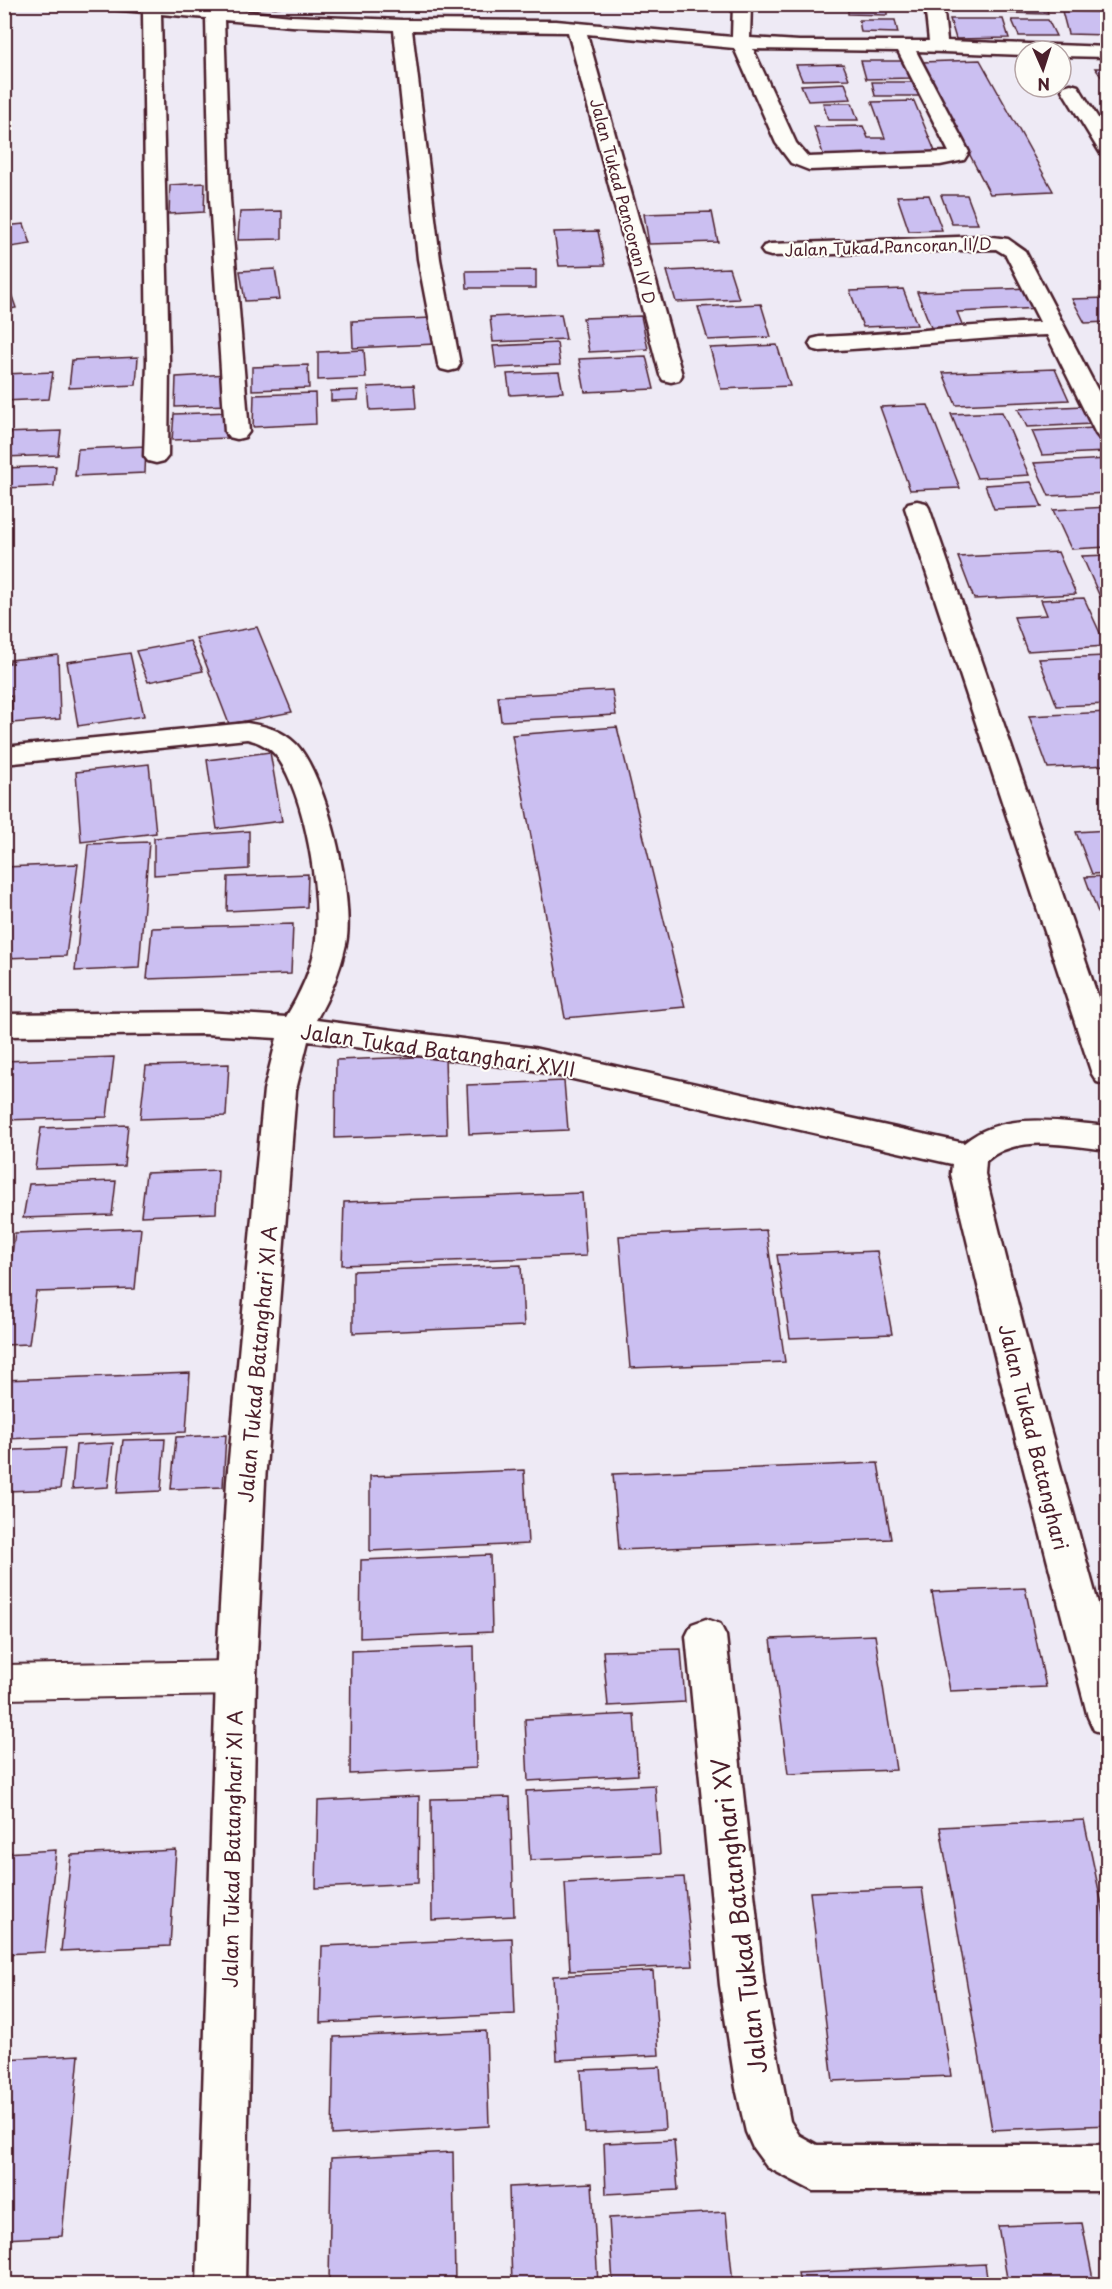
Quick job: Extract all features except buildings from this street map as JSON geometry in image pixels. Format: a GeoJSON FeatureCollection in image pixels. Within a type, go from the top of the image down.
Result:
{"type":"FeatureCollection","features":[{"type":"Feature","properties":{"kind":"street"},"geometry":{"type":"LineString","coordinates":[[110,4],[214,10],[291,21],[566,27],[741,43],[939,46],[1107,52]]}},
{"type":"Feature","properties":{"kind":"street"},"geometry":{"type":"LineString","coordinates":[[378,4],[379,24]]}},
{"type":"Feature","properties":{"kind":"street"},"geometry":{"type":"LineString","coordinates":[[560,4],[566,27]]}},
{"type":"Feature","properties":{"kind":"street"},"geometry":{"type":"LineString","coordinates":[[742,4],[741,43],[786,143],[800,162],[809,164],[892,161],[957,156],[959,152],[905,47]]}},
{"type":"Feature","properties":{"kind":"street"},"geometry":{"type":"LineString","coordinates":[[933,4],[939,46]]}},
{"type":"Feature","properties":{"kind":"street"},"geometry":{"type":"LineString","coordinates":[[152,8],[158,362],[156,456]]}},
{"type":"Feature","properties":{"kind":"street"},"geometry":{"type":"LineString","coordinates":[[214,10],[220,199],[237,432]]}},
{"type":"Feature","properties":{"kind":"street"},"geometry":{"type":"LineString","coordinates":[[402,25],[429,259],[449,364]]}},
{"type":"Feature","properties":{"kind":"street","name":"Jalan Tukad Pancoran IV D"},"geometry":{"type":"LineString","coordinates":[[566,27],[671,375]]}},
{"type":"Feature","properties":{"kind":"street"},"geometry":{"type":"LineString","coordinates":[[1073,93],[1107,150]]}},
{"type":"Feature","properties":{"kind":"street","name":"Jalan Tukad Pancoran II/D"},"geometry":{"type":"LineString","coordinates":[[771,250],[1001,243],[1015,251],[1107,434]]}},
{"type":"Feature","properties":{"kind":"street"},"geometry":{"type":"LineString","coordinates":[[820,344],[916,339],[962,332],[1054,328]]}},
{"type":"Feature","properties":{"kind":"street"},"geometry":{"type":"LineString","coordinates":[[917,507],[1107,1074]]}},
{"type":"Feature","properties":{"kind":"street","name":"Jalan Tukad Batanghari XI A"},"geometry":{"type":"LineString","coordinates":[[4,756],[248,731],[265,734],[291,756],[311,800],[330,885],[331,942],[315,995],[295,1028],[280,1090],[246,1481],[236,1678],[221,2284]]}},
{"type":"Feature","properties":{"kind":"street","name":"Jalan Tukad Batanghari XVII"},"geometry":{"type":"LineString","coordinates":[[4,1025],[204,1023],[295,1028],[533,1059],[970,1156]]}},
{"type":"Feature","properties":{"kind":"street"},"geometry":{"type":"LineString","coordinates":[[970,1156],[988,1142],[1007,1135],[1043,1132],[1107,1138]]}},
{"type":"Feature","properties":{"kind":"street","name":"Jalan Tukad Batanghari"},"geometry":{"type":"LineString","coordinates":[[970,1156],[968,1174],[1020,1385],[1107,1717]]}},
{"type":"Feature","properties":{"kind":"street","name":"Jalan Tukad Batanghari XV"},"geometry":{"type":"LineString","coordinates":[[706,1636],[742,1985],[759,2088],[769,2132],[783,2151],[813,2168],[1107,2168]]}},
{"type":"Feature","properties":{"kind":"lane"},"geometry":{"type":"LineString","coordinates":[[4,1682],[236,1678]]}}]}
